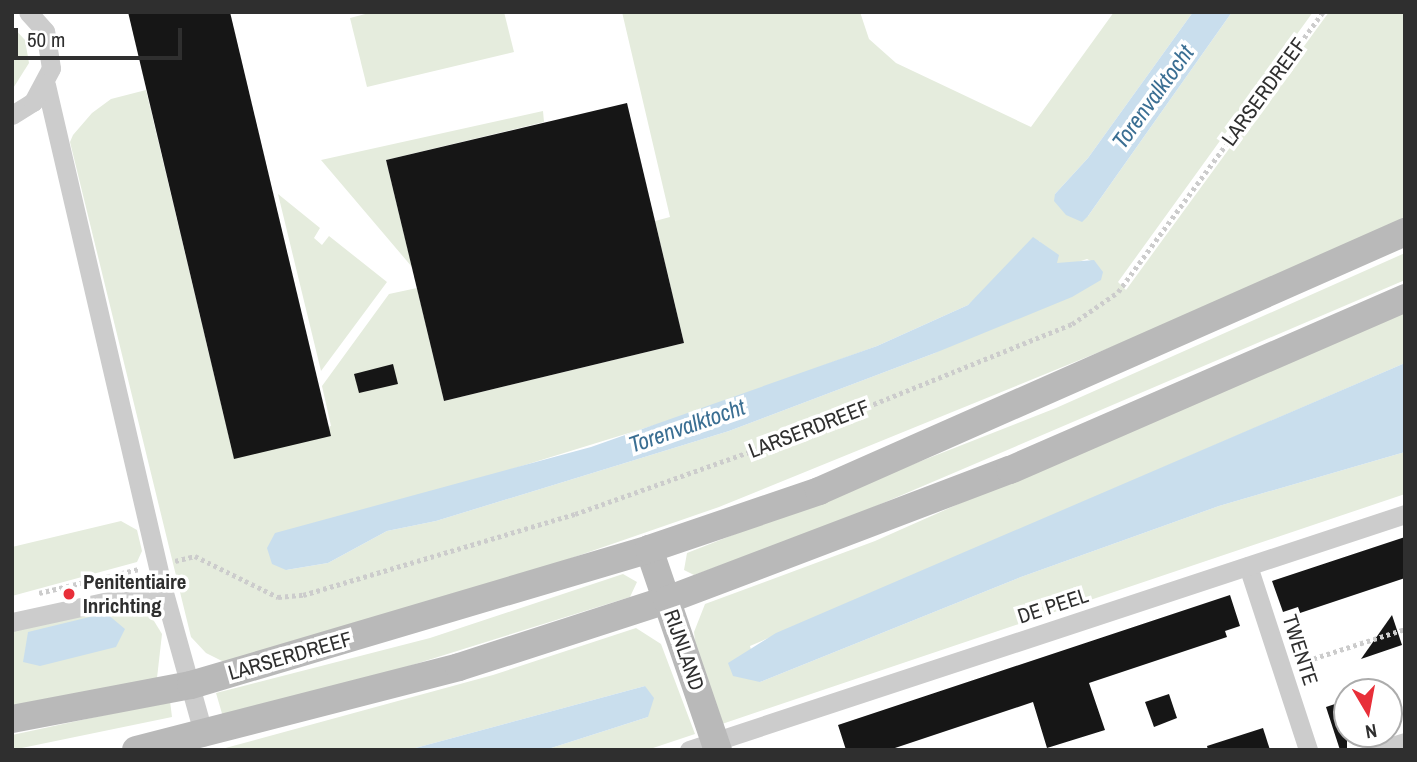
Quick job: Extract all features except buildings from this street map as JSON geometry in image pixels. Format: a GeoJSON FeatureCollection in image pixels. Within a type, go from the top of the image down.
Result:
{"type":"FeatureCollection","features":[{"type":"Feature","properties":{"kind":"main road","name":"LARSERDREEF"},"geometry":{"type":"LineString","coordinates":[[12,719],[191,685],[649,549],[819,491],[1405,232]]}},
{"type":"Feature","properties":{"kind":"main road"},"geometry":{"type":"LineString","coordinates":[[136,750],[204,736],[459,667],[667,600],[1010,470],[1405,298]]}},
{"type":"Feature","properties":{"kind":"main road","name":"RIJNLAND"},"geometry":{"type":"LineString","coordinates":[[649,549],[667,600],[707,747]]}},
{"type":"Feature","properties":{"kind":"street"},"geometry":{"type":"LineString","coordinates":[[28,12],[45,31],[51,49],[46,85],[160,564],[163,589],[204,736]]}},
{"type":"Feature","properties":{"kind":"street"},"geometry":{"type":"LineString","coordinates":[[12,115],[33,102],[46,85]]}},
{"type":"Feature","properties":{"kind":"street","name":"DE PEEL"},"geometry":{"type":"LineString","coordinates":[[707,747],[1405,514]]}},
{"type":"Feature","properties":{"kind":"street","name":"TWENTE"},"geometry":{"type":"LineString","coordinates":[[1248,566],[1308,750]]}},
{"type":"Feature","properties":{"kind":"street"},"geometry":{"type":"LineString","coordinates":[[12,622],[163,589]]}},
{"type":"Feature","properties":{"kind":"street"},"geometry":{"type":"LineString","coordinates":[[1379,750],[1405,741]]}},
{"type":"Feature","properties":{"kind":"path","name":"LARSERDREEF"},"geometry":{"type":"LineString","coordinates":[[35,594],[195,556],[278,597],[303,595],[575,514],[802,433],[1072,324],[1118,292],[1322,12]]}},
{"type":"Feature","properties":{"kind":"path"},"geometry":{"type":"LineString","coordinates":[[1283,668],[1405,629]]}},
{"type":"Feature","properties":{"kind":"green space"},"geometry":{"type":"Polygon","coordinates":[[[373,12],[504,12],[514,52],[367,87],[350,18],[373,12]]]}},
{"type":"Feature","properties":{"kind":"green space"},"geometry":{"type":"Polygon","coordinates":[[[622,12],[860,12],[869,39],[896,63],[1031,127],[1114,12],[1193,12],[1088,158],[1055,194],[1072,214],[1088,216],[1232,12],[1313,12],[1118,282],[1126,290],[1329,12],[1405,12],[1405,222],[1141,335],[719,507],[430,607],[224,662],[206,653],[191,637],[70,142],[92,113],[111,99],[146,90],[234,458],[331,426],[322,386],[389,294],[417,288],[444,401],[684,343],[655,221],[670,217],[622,12]],[[1039,241],[968,305],[877,346],[684,416],[480,479],[286,570],[328,563],[387,531],[436,521],[729,431],[935,353],[1097,264],[1087,259],[1072,264],[1056,263],[1039,241]]]}},
{"type":"Feature","properties":{"kind":"green space"},"geometry":{"type":"Polygon","coordinates":[[[12,26],[25,40],[29,63],[12,90],[12,26]]]}},
{"type":"Feature","properties":{"kind":"green space"},"geometry":{"type":"Polygon","coordinates":[[[543,111],[544,122],[386,160],[412,267],[321,160],[543,111]]]}},
{"type":"Feature","properties":{"kind":"green space"},"geometry":{"type":"Polygon","coordinates":[[[278,194],[320,228],[314,238],[322,245],[329,236],[387,282],[321,371],[278,194]]]}},
{"type":"Feature","properties":{"kind":"green space"},"geometry":{"type":"Polygon","coordinates":[[[1405,253],[1405,280],[827,527],[694,575],[684,570],[687,553],[1056,408],[1405,253]]]}},
{"type":"Feature","properties":{"kind":"green space"},"geometry":{"type":"Polygon","coordinates":[[[1405,306],[1405,363],[750,646],[760,682],[1021,577],[1219,506],[1405,452],[1405,494],[719,725],[697,659],[694,632],[705,604],[875,541],[1405,306]]]}},
{"type":"Feature","properties":{"kind":"green space"},"geometry":{"type":"Polygon","coordinates":[[[121,521],[137,530],[142,551],[137,562],[12,596],[12,547],[121,521]]]}},
{"type":"Feature","properties":{"kind":"green space"},"geometry":{"type":"Polygon","coordinates":[[[623,574],[637,582],[630,597],[329,691],[223,717],[216,693],[430,638],[623,574]]]}},
{"type":"Feature","properties":{"kind":"green space"},"geometry":{"type":"Polygon","coordinates":[[[137,604],[146,608],[162,634],[157,678],[12,710],[12,630],[137,604]]]}},
{"type":"Feature","properties":{"kind":"green space"},"geometry":{"type":"Polygon","coordinates":[[[636,628],[661,644],[695,734],[647,750],[545,750],[648,717],[645,686],[408,750],[218,750],[493,675],[636,628]]]}},
{"type":"Feature","properties":{"kind":"green space"},"geometry":{"type":"Polygon","coordinates":[[[170,701],[172,717],[12,750],[12,735],[170,701]]]}},
{"type":"Feature","properties":{"kind":"water","name":"Torenvalktocht"},"geometry":{"type":"Polygon","coordinates":[[[1193,12],[1232,12],[1088,216],[1082,222],[1066,215],[1054,201],[1055,194],[1088,158],[1193,12]]]}},
{"type":"Feature","properties":{"kind":"water","name":"Torenvalktocht"},"geometry":{"type":"Polygon","coordinates":[[[1033,237],[1059,255],[1057,263],[1094,260],[1103,272],[1101,280],[1072,297],[935,353],[729,431],[436,521],[387,531],[328,563],[286,570],[272,564],[267,548],[275,533],[591,447],[877,346],[968,305],[1033,237]]]}},
{"type":"Feature","properties":{"kind":"water"},"geometry":{"type":"Polygon","coordinates":[[[1405,363],[1405,452],[1219,506],[1021,577],[760,682],[733,676],[728,663],[776,633],[1405,363]]]}},
{"type":"Feature","properties":{"kind":"water"},"geometry":{"type":"Polygon","coordinates":[[[106,613],[125,629],[116,647],[40,666],[23,662],[28,632],[106,613]]]}},
{"type":"Feature","properties":{"kind":"water"},"geometry":{"type":"Polygon","coordinates":[[[645,686],[654,698],[648,717],[545,750],[408,750],[645,686]]]}},
{"type":"Feature","properties":{"kind":"place","name":"Penitentiaire Inrichting"},"geometry":{"type":"Point","coordinates":[69,594]}}]}
